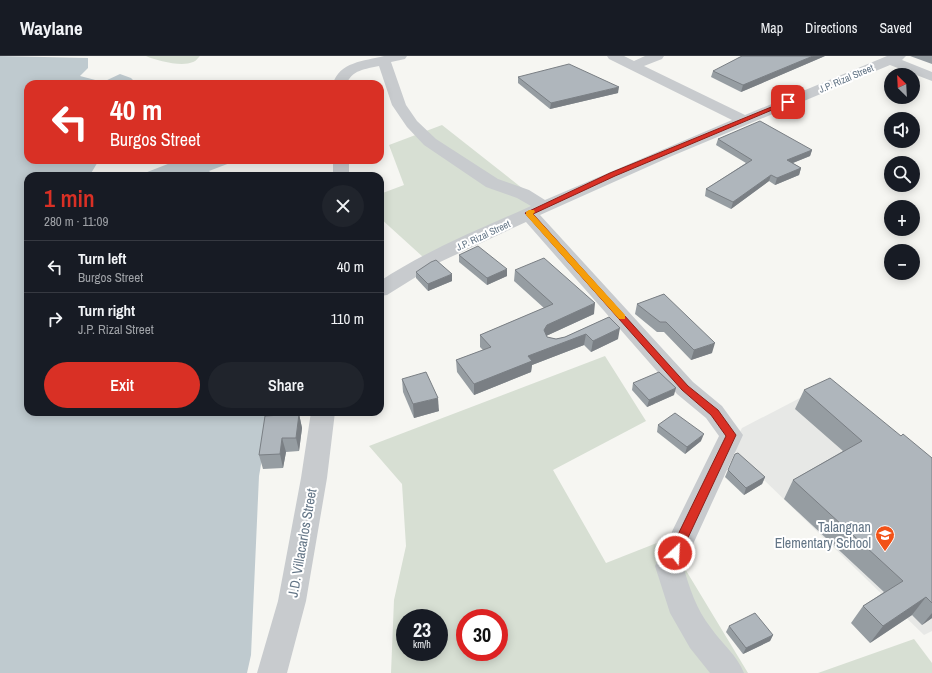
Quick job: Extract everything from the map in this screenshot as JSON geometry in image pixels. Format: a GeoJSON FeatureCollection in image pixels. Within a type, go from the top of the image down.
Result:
{"type":"FeatureCollection","features":[{"type":"Feature","properties":{"kind":"street"},"geometry":{"type":"LineString","coordinates":[[341,80],[342,76],[352,68],[400,56]]}},
{"type":"Feature","properties":{"kind":"street"},"geometry":{"type":"LineString","coordinates":[[614,56],[678,89],[744,120]]}},
{"type":"Feature","properties":{"kind":"street"},"geometry":{"type":"LineString","coordinates":[[633,66],[657,56]]}},
{"type":"Feature","properties":{"kind":"street"},"geometry":{"type":"LineString","coordinates":[[894,58],[932,77]]}},
{"type":"Feature","properties":{"kind":"street","name":"J.P. Rizal Street"},"geometry":{"type":"LineString","coordinates":[[384,287],[399,276],[453,248],[613,174],[894,58]]}},
{"type":"Feature","properties":{"kind":"street"},"geometry":{"type":"LineString","coordinates":[[384,60],[399,105],[412,124],[430,142],[492,183],[523,194],[619,313],[685,388],[714,412],[731,435],[669,566],[680,604],[700,638],[729,673]]}},
{"type":"Feature","properties":{"kind":"street"},"geometry":{"type":"LineString","coordinates":[[598,323],[619,313]]}},
{"type":"Feature","properties":{"kind":"street","name":"J.D. Villacarlos Street"},"geometry":{"type":"LineString","coordinates":[[272,673],[292,601],[314,478],[322,416]]}},
{"type":"Feature","properties":{"kind":"shaded area"},"geometry":{"type":"Polygon","coordinates":[[[0,56],[88,58],[88,68],[80,76],[95,80],[24,80],[24,164],[97,164],[92,172],[24,172],[24,416],[290,417],[268,425],[259,476],[251,655],[247,673],[0,673],[0,56]]]}},
{"type":"Feature","properties":{"kind":"shaded area"},"geometry":{"type":"Polygon","coordinates":[[[146,56],[200,56],[194,62],[176,64],[156,60],[146,56]]]}},
{"type":"Feature","properties":{"kind":"shaded area"},"geometry":{"type":"Polygon","coordinates":[[[120,74],[133,80],[107,80],[120,74]]]}},
{"type":"Feature","properties":{"kind":"shaded area"},"geometry":{"type":"Polygon","coordinates":[[[442,125],[541,203],[423,257],[384,222],[384,192],[404,185],[389,145],[442,125]]]}},
{"type":"Feature","properties":{"kind":"shaded area"},"geometry":{"type":"Polygon","coordinates":[[[168,164],[227,164],[209,171],[210,172],[147,172],[168,164]]]}},
{"type":"Feature","properties":{"kind":"shaded area"},"geometry":{"type":"Polygon","coordinates":[[[605,356],[646,421],[553,470],[606,563],[667,539],[748,673],[391,673],[394,600],[406,546],[402,484],[369,446],[605,356]]]}},
{"type":"Feature","properties":{"kind":"shaded area","name":"Talangnan Elementary School"},"geometry":{"type":"Polygon","coordinates":[[[823,386],[932,473],[932,631],[924,635],[731,448],[742,428],[823,386]]]}},
{"type":"Feature","properties":{"kind":"shaded area"},"geometry":{"type":"Polygon","coordinates":[[[914,639],[932,663],[932,673],[818,673],[914,639]]]}},
{"type":"Feature","properties":{"kind":"building"},"geometry":{"type":"Polygon","coordinates":[[[742,56],[813,56],[743,85],[713,71],[742,56]]]}},
{"type":"Feature","properties":{"kind":"building"},"geometry":{"type":"Polygon","coordinates":[[[569,64],[619,87],[551,103],[518,77],[569,64]]]}},
{"type":"Feature","properties":{"kind":"building"},"geometry":{"type":"Polygon","coordinates":[[[760,121],[812,150],[787,160],[801,168],[777,178],[771,175],[733,202],[706,189],[752,160],[718,139],[760,121]]]}},
{"type":"Feature","properties":{"kind":"building"},"geometry":{"type":"Polygon","coordinates":[[[478,246],[507,269],[487,278],[459,255],[478,246]]]}},
{"type":"Feature","properties":{"kind":"building"},"geometry":{"type":"Polygon","coordinates":[[[544,258],[595,303],[547,325],[544,330],[547,337],[556,339],[565,337],[609,317],[620,328],[593,341],[586,334],[528,356],[532,361],[474,384],[456,360],[491,347],[480,335],[553,304],[515,270],[544,258]]]}},
{"type":"Feature","properties":{"kind":"building"},"geometry":{"type":"Polygon","coordinates":[[[436,260],[452,274],[428,284],[416,272],[436,260]]]}},
{"type":"Feature","properties":{"kind":"building"},"geometry":{"type":"Polygon","coordinates":[[[664,294],[715,343],[694,350],[666,322],[660,322],[637,304],[664,294]]]}},
{"type":"Feature","properties":{"kind":"building"},"geometry":{"type":"Polygon","coordinates":[[[426,372],[438,398],[413,404],[402,379],[426,372]]]}},
{"type":"Feature","properties":{"kind":"building"},"geometry":{"type":"Polygon","coordinates":[[[659,372],[676,388],[649,400],[633,383],[659,372]]]}},
{"type":"Feature","properties":{"kind":"building"},"geometry":{"type":"Polygon","coordinates":[[[830,378],[901,436],[903,434],[932,458],[932,603],[926,597],[883,626],[863,606],[903,581],[793,480],[862,441],[804,390],[830,378]]]}},
{"type":"Feature","properties":{"kind":"building"},"geometry":{"type":"Polygon","coordinates":[[[675,413],[704,434],[687,447],[658,425],[675,413]]]}},
{"type":"Feature","properties":{"kind":"building"},"geometry":{"type":"Polygon","coordinates":[[[265,416],[299,416],[296,438],[282,438],[280,454],[259,455],[265,416]]]}},
{"type":"Feature","properties":{"kind":"building"},"geometry":{"type":"Polygon","coordinates":[[[738,453],[765,477],[746,488],[728,470],[735,454],[738,453]]]}},
{"type":"Feature","properties":{"kind":"building"},"geometry":{"type":"Polygon","coordinates":[[[755,613],[773,635],[746,648],[729,626],[755,613]]]}},
{"type":"Feature","properties":{"kind":"slow traffic"},"geometry":{"type":"LineString","coordinates":[[532,212],[528,213],[622,317]]}},
{"type":"Feature","properties":{"kind":"place","name":"Talangnan Elementary School"},"geometry":{"type":"Point","coordinates":[885,552]}},
{"type":"Feature","properties":{"kind":"route"},"geometry":{"type":"LineString","coordinates":[[675,553],[731,435],[714,412],[685,388],[528,213],[613,174],[788,102]]}}]}
